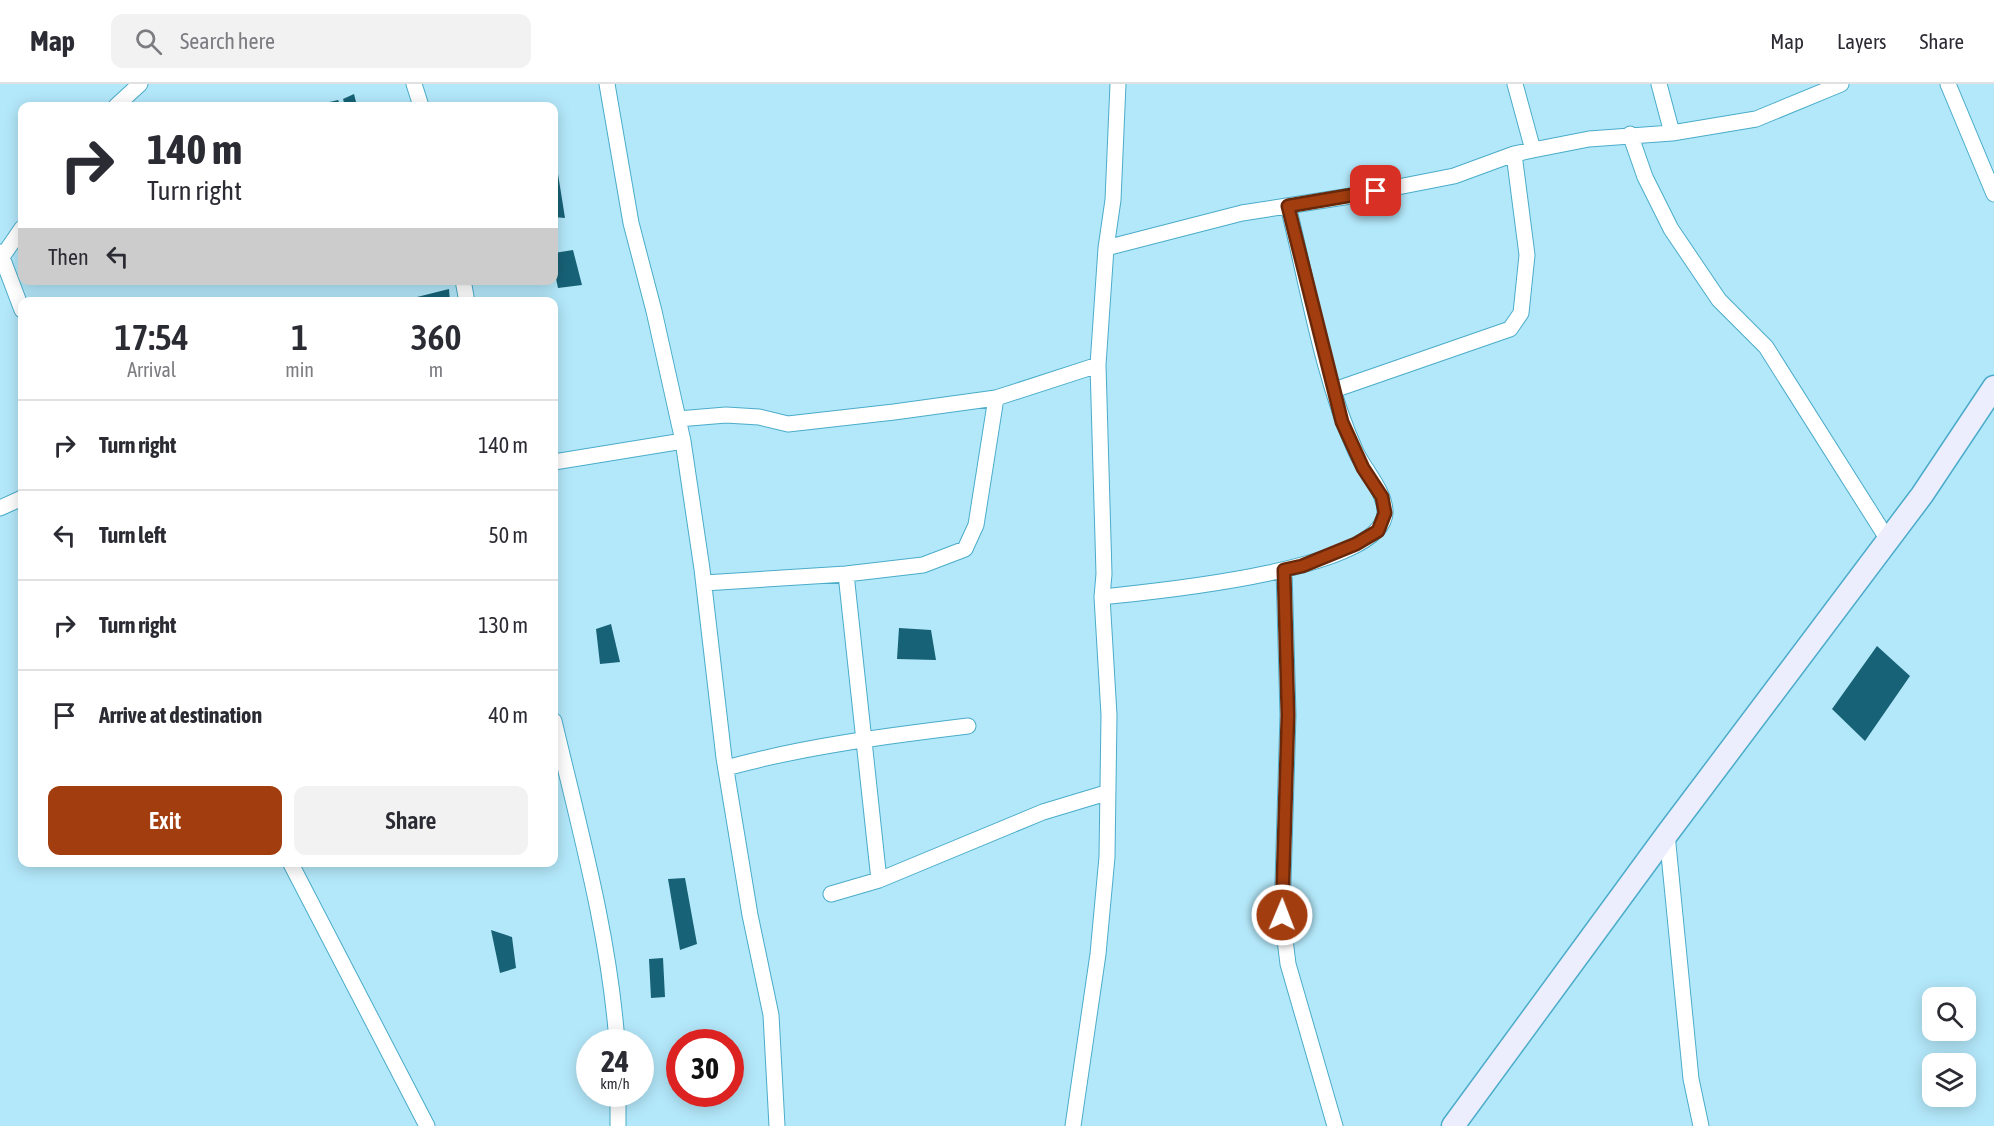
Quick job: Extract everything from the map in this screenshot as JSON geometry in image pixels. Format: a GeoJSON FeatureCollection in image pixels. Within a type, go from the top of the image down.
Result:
{"type":"FeatureCollection","features":[{"type":"Feature","properties":{"kind":"street"},"geometry":{"type":"LineString","coordinates":[[120,102],[140,84]]}},
{"type":"Feature","properties":{"kind":"street"},"geometry":{"type":"LineString","coordinates":[[414,84],[420,102]]}},
{"type":"Feature","properties":{"kind":"street"},"geometry":{"type":"LineString","coordinates":[[608,84],[631,223],[654,311],[682,441],[704,583],[726,768],[750,915],[771,1015],[777,1126]]}},
{"type":"Feature","properties":{"kind":"street"},"geometry":{"type":"LineString","coordinates":[[1072,1126],[1098,954],[1107,857],[1106,793],[1109,715],[1102,597],[1098,365],[1106,248],[1113,200],[1118,84]]}},
{"type":"Feature","properties":{"kind":"street"},"geometry":{"type":"LineString","coordinates":[[1515,84],[1533,150]]}},
{"type":"Feature","properties":{"kind":"street"},"geometry":{"type":"LineString","coordinates":[[1659,84],[1672,133]]}},
{"type":"Feature","properties":{"kind":"street"},"geometry":{"type":"LineString","coordinates":[[1106,248],[1242,213],[1454,176],[1514,154],[1533,150],[1630,134],[1672,133],[1756,119],[1841,84]]}},
{"type":"Feature","properties":{"kind":"street"},"geometry":{"type":"LineString","coordinates":[[1948,84],[1994,194]]}},
{"type":"Feature","properties":{"kind":"street"},"geometry":{"type":"LineString","coordinates":[[1630,134],[1645,177],[1671,229],[1719,300],[1767,347],[1888,540]]}},
{"type":"Feature","properties":{"kind":"street"},"geometry":{"type":"LineString","coordinates":[[1334,390],[1510,329],[1521,313],[1527,255],[1514,154]]}},
{"type":"Feature","properties":{"kind":"street"},"geometry":{"type":"LineString","coordinates":[[1102,597],[1206,585],[1302,566],[1356,544],[1378,531],[1385,513],[1382,497],[1363,468],[1342,422],[1288,206]]}},
{"type":"Feature","properties":{"kind":"street"},"geometry":{"type":"LineString","coordinates":[[18,233],[1,255],[18,300]]}},
{"type":"Feature","properties":{"kind":"street"},"geometry":{"type":"LineString","coordinates":[[678,419],[726,415],[759,417],[788,424],[996,398],[1098,365]]}},
{"type":"Feature","properties":{"kind":"street"},"geometry":{"type":"LineString","coordinates":[[1453,1126],[1667,834],[1922,495],[1994,387]]}},
{"type":"Feature","properties":{"kind":"street"},"geometry":{"type":"LineString","coordinates":[[704,583],[846,574],[923,565],[965,549],[976,525],[996,398]]}},
{"type":"Feature","properties":{"kind":"street"},"geometry":{"type":"LineString","coordinates":[[558,461],[682,441]]}},
{"type":"Feature","properties":{"kind":"street"},"geometry":{"type":"LineString","coordinates":[[0,508],[18,500]]}},
{"type":"Feature","properties":{"kind":"street"},"geometry":{"type":"LineString","coordinates":[[1284,570],[1288,715],[1282,915],[1287,964],[1335,1126]]}},
{"type":"Feature","properties":{"kind":"street"},"geometry":{"type":"LineString","coordinates":[[846,574],[879,880]]}},
{"type":"Feature","properties":{"kind":"street"},"geometry":{"type":"LineString","coordinates":[[726,768],[785,752],[862,739],[968,726]]}},
{"type":"Feature","properties":{"kind":"street"},"geometry":{"type":"LineString","coordinates":[[558,738],[586,856],[609,970],[616,1029]]}},
{"type":"Feature","properties":{"kind":"street"},"geometry":{"type":"LineString","coordinates":[[831,894],[879,880],[1042,812],[1106,793]]}},
{"type":"Feature","properties":{"kind":"street"},"geometry":{"type":"LineString","coordinates":[[1667,834],[1691,1079],[1701,1126]]}},
{"type":"Feature","properties":{"kind":"street"},"geometry":{"type":"LineString","coordinates":[[293,867],[427,1126]]}},
{"type":"Feature","properties":{"kind":"street"},"geometry":{"type":"LineString","coordinates":[[618,1107],[618,1126]]}},
{"type":"Feature","properties":{"kind":"building"},"geometry":{"type":"Polygon","coordinates":[[[354,94],[356,102],[344,102],[343,99],[354,94]]]}},
{"type":"Feature","properties":{"kind":"building"},"geometry":{"type":"Polygon","coordinates":[[[558,174],[565,218],[558,217],[558,174]]]}},
{"type":"Feature","properties":{"kind":"building"},"geometry":{"type":"Polygon","coordinates":[[[573,250],[582,285],[558,288],[558,252],[573,250]]]}},
{"type":"Feature","properties":{"kind":"building"},"geometry":{"type":"Polygon","coordinates":[[[449,289],[450,297],[417,297],[449,289]]]}},
{"type":"Feature","properties":{"kind":"building"},"geometry":{"type":"Polygon","coordinates":[[[611,624],[620,662],[600,664],[596,629],[611,624]]]}},
{"type":"Feature","properties":{"kind":"building"},"geometry":{"type":"Polygon","coordinates":[[[899,628],[931,630],[936,660],[897,659],[899,628]]]}},
{"type":"Feature","properties":{"kind":"building"},"geometry":{"type":"Polygon","coordinates":[[[1877,646],[1910,676],[1865,741],[1832,709],[1877,646]]]}},
{"type":"Feature","properties":{"kind":"building"},"geometry":{"type":"Polygon","coordinates":[[[685,878],[697,944],[680,950],[668,879],[685,878]]]}},
{"type":"Feature","properties":{"kind":"building"},"geometry":{"type":"Polygon","coordinates":[[[491,930],[512,937],[516,968],[500,973],[491,930]]]}},
{"type":"Feature","properties":{"kind":"building"},"geometry":{"type":"Polygon","coordinates":[[[663,958],[665,997],[651,998],[649,959],[663,958]]]}},
{"type":"Feature","properties":{"kind":"route"},"geometry":{"type":"LineString","coordinates":[[1282,915],[1288,715],[1284,570],[1302,566],[1356,544],[1378,531],[1385,513],[1382,497],[1363,468],[1342,422],[1288,206],[1376,191]]}}]}
